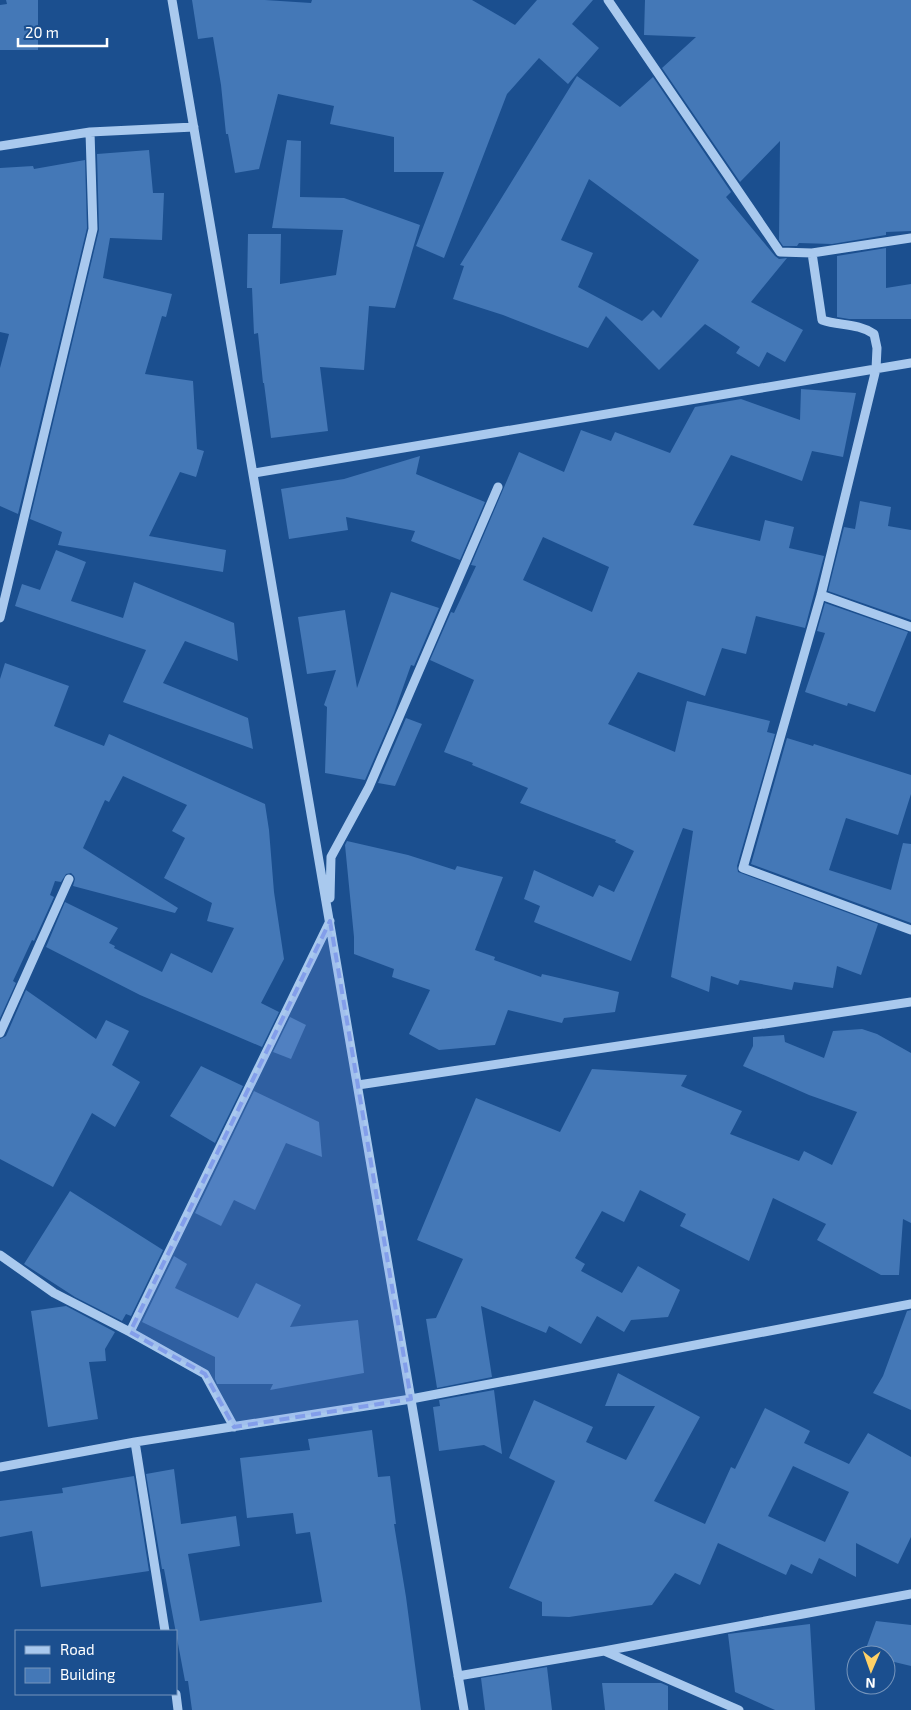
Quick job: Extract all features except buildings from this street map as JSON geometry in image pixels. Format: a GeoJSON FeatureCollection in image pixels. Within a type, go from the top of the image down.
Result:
{"type":"FeatureCollection","features":[{"type":"Feature","properties":{"kind":"street"},"geometry":{"type":"LineString","coordinates":[[172,0],[464,1710]]}},
{"type":"Feature","properties":{"kind":"street"},"geometry":{"type":"LineString","coordinates":[[608,0],[780,252],[812,253],[911,238]]}},
{"type":"Feature","properties":{"kind":"street"},"geometry":{"type":"LineString","coordinates":[[0,146],[90,132],[194,127]]}},
{"type":"Feature","properties":{"kind":"street"},"geometry":{"type":"LineString","coordinates":[[0,618],[93,229],[90,132]]}},
{"type":"Feature","properties":{"kind":"street"},"geometry":{"type":"LineString","coordinates":[[812,253],[822,320],[866,329],[874,334],[878,348],[876,369],[821,595],[743,868],[911,930]]}},
{"type":"Feature","properties":{"kind":"street"},"geometry":{"type":"LineString","coordinates":[[254,473],[911,364]]}},
{"type":"Feature","properties":{"kind":"street"},"geometry":{"type":"LineString","coordinates":[[130,1332],[330,921],[331,857],[369,787],[498,487]]}},
{"type":"Feature","properties":{"kind":"street"},"geometry":{"type":"LineString","coordinates":[[821,595],[911,626]]}},
{"type":"Feature","properties":{"kind":"street"},"geometry":{"type":"LineString","coordinates":[[0,1033],[69,879]]}},
{"type":"Feature","properties":{"kind":"street"},"geometry":{"type":"LineString","coordinates":[[358,1085],[911,1002]]}},
{"type":"Feature","properties":{"kind":"street"},"geometry":{"type":"LineString","coordinates":[[0,1255],[54,1293],[130,1332],[205,1374],[234,1427]]}},
{"type":"Feature","properties":{"kind":"street"},"geometry":{"type":"LineString","coordinates":[[0,1467],[135,1442],[411,1399],[911,1304]]}},
{"type":"Feature","properties":{"kind":"street"},"geometry":{"type":"LineString","coordinates":[[135,1442],[166,1630]]}},
{"type":"Feature","properties":{"kind":"street"},"geometry":{"type":"LineString","coordinates":[[458,1676],[911,1594]]}},
{"type":"Feature","properties":{"kind":"street"},"geometry":{"type":"LineString","coordinates":[[604,1651],[739,1710]]}},
{"type":"Feature","properties":{"kind":"street"},"geometry":{"type":"LineString","coordinates":[[176,1695],[178,1710]]}},
{"type":"Feature","properties":{"kind":"highlighted area"},"geometry":{"type":"Polygon","coordinates":[[[330,921],[411,1399],[234,1427],[205,1374],[130,1332],[330,921]]]}}]}
